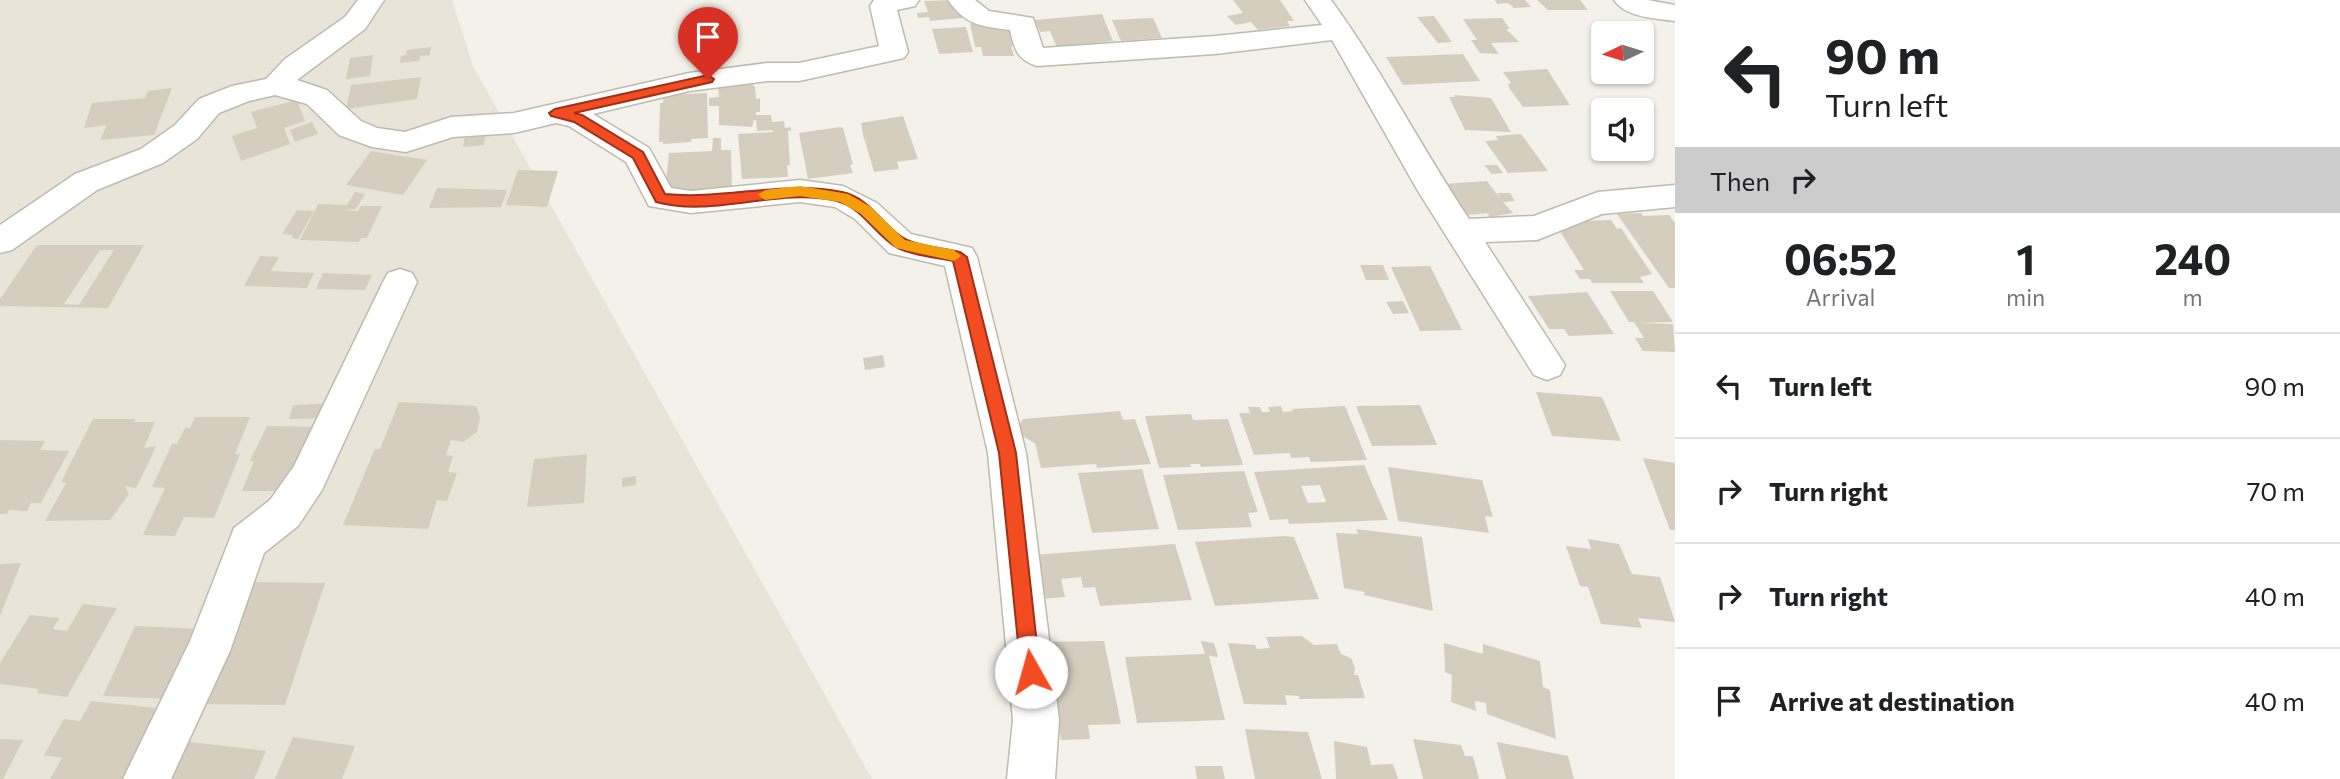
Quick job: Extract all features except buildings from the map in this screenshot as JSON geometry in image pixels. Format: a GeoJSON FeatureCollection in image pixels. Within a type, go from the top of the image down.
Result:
{"type":"FeatureCollection","features":[{"type":"Feature","properties":{"kind":"street"},"geometry":{"type":"LineString","coordinates":[[275,86],[295,65],[355,23],[371,0]]}},
{"type":"Feature","properties":{"kind":"street"},"geometry":{"type":"LineString","coordinates":[[0,241],[86,182],[152,156],[186,132],[209,106],[242,93],[275,86],[317,97],[350,128],[372,136],[406,142],[451,127],[514,123],[689,82],[767,72],[799,72],[894,52],[884,6],[906,0]]}},
{"type":"Feature","properties":{"kind":"street"},"geometry":{"type":"LineString","coordinates":[[961,0],[968,11],[979,18],[1023,24],[1028,50],[1037,57],[1215,45],[1339,31]]}},
{"type":"Feature","properties":{"kind":"street"},"geometry":{"type":"LineString","coordinates":[[1318,0],[1349,44],[1429,183],[1547,365]]}},
{"type":"Feature","properties":{"kind":"street"},"geometry":{"type":"LineString","coordinates":[[1627,0],[1645,9],[1675,13]]}},
{"type":"Feature","properties":{"kind":"street"},"geometry":{"type":"LineString","coordinates":[[555,113],[578,118],[638,155],[660,198],[691,201],[800,191],[843,197],[866,211],[901,244],[960,257],[1007,453],[1036,720],[1031,779]]}},
{"type":"Feature","properties":{"kind":"street"},"geometry":{"type":"LineString","coordinates":[[1460,231],[1537,228],[1598,203],[1675,196]]}},
{"type":"Feature","properties":{"kind":"street"},"geometry":{"type":"LineString","coordinates":[[147,779],[208,651],[247,541],[284,513],[309,478],[400,282]]}},
{"type":"Feature","properties":{"kind":"shaded area"},"geometry":{"type":"Polygon","coordinates":[[[0,0],[452,0],[473,66],[872,779],[0,779],[0,0]]]}},
{"type":"Feature","properties":{"kind":"slow traffic"},"geometry":{"type":"LineString","coordinates":[[765,195],[800,191],[843,197],[866,211],[901,244],[954,256]]}},
{"type":"Feature","properties":{"kind":"route"},"geometry":{"type":"LineString","coordinates":[[708,79],[555,113],[578,118],[638,155],[660,198],[691,201],[800,191],[843,197],[866,211],[901,244],[960,257],[1007,453],[1031,672]]}}]}
